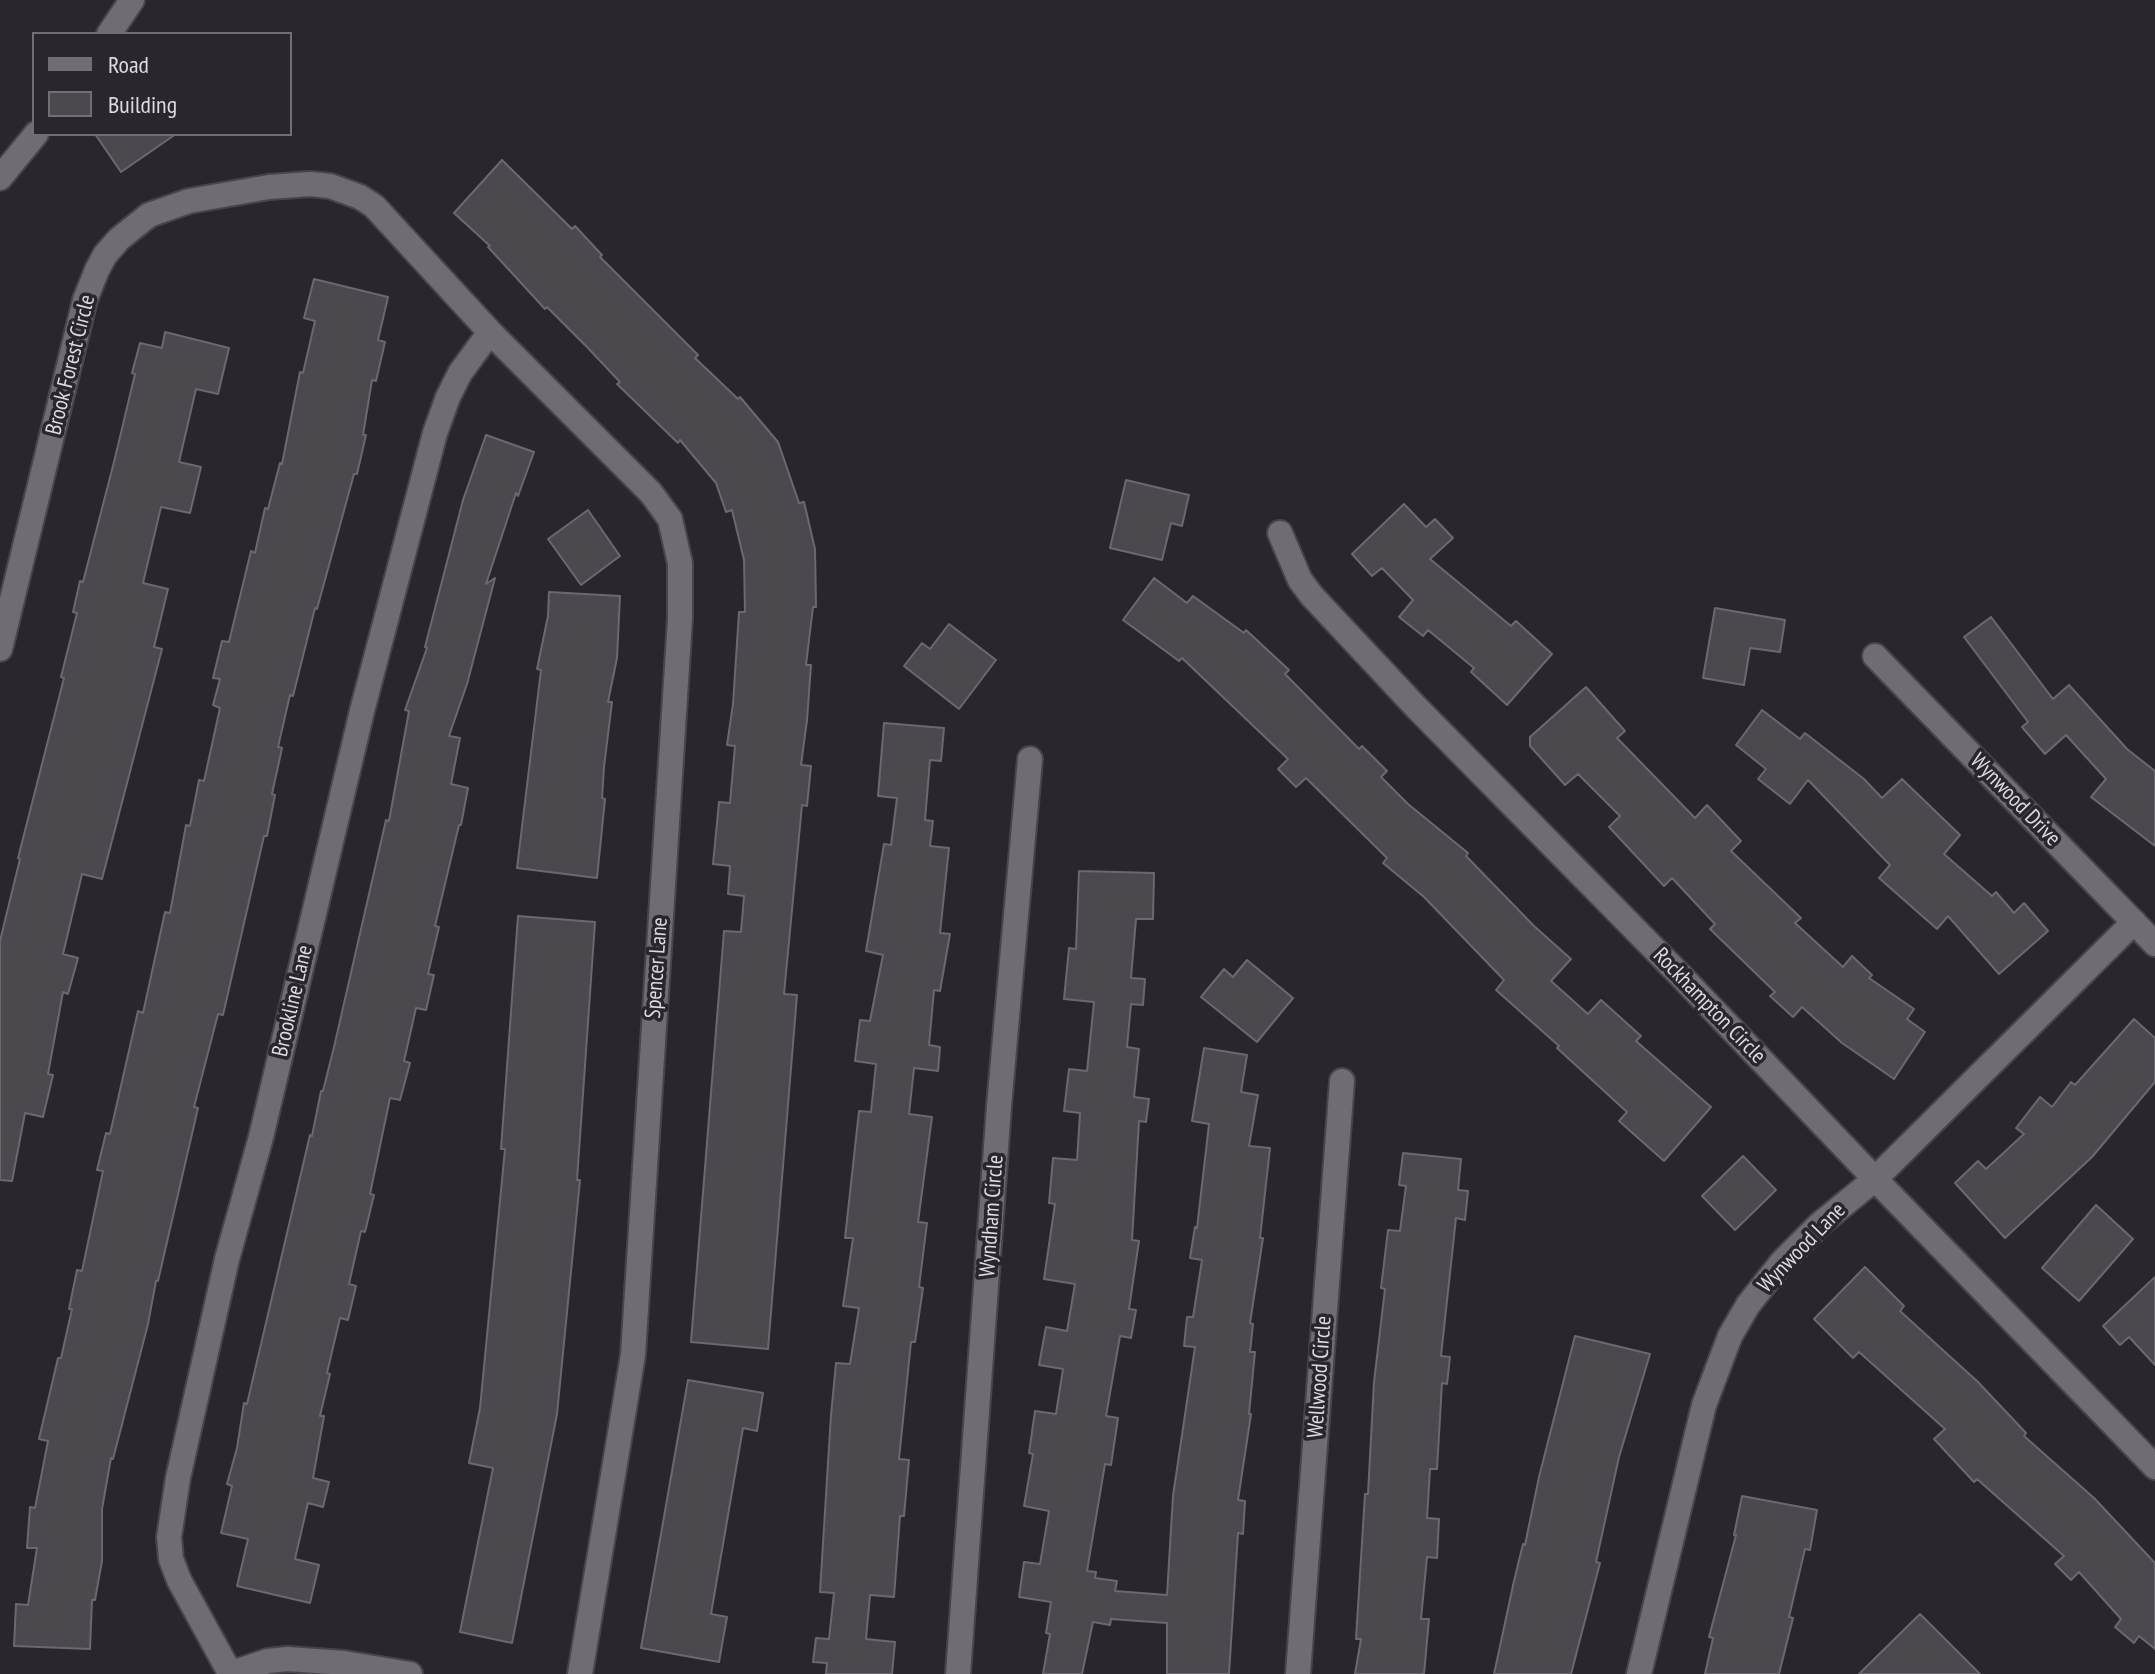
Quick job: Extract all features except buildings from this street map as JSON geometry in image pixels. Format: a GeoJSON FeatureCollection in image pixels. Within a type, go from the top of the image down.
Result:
{"type":"FeatureCollection","features":[{"type":"Feature","properties":{"kind":"street"},"geometry":{"type":"LineString","coordinates":[[110,32],[132,0]]}},
{"type":"Feature","properties":{"kind":"street"},"geometry":{"type":"LineString","coordinates":[[0,178],[34,136]]}},
{"type":"Feature","properties":{"kind":"street","name":"Brook Forest Circle"},"geometry":{"type":"LineString","coordinates":[[0,649],[85,300],[105,255],[119,239],[149,215],[189,201],[269,187],[310,184],[343,190],[374,206],[490,332]]}},
{"type":"Feature","properties":{"kind":"street","name":"Brookline Lane"},"geometry":{"type":"LineString","coordinates":[[230,1674],[179,1580],[171,1559],[169,1537],[178,1478],[227,1259],[261,1137],[362,711],[435,433],[460,373],[490,332]]}},
{"type":"Feature","properties":{"kind":"street","name":"Spencer Lane"},"geometry":{"type":"LineString","coordinates":[[490,332],[651,493],[670,519],[680,563],[680,619],[633,1355],[580,1674]]}},
{"type":"Feature","properties":{"kind":"street","name":"Rockhampton Circle"},"geometry":{"type":"LineString","coordinates":[[1280,533],[1300,580],[1312,596],[1415,706],[1681,976],[2155,1467]]}},
{"type":"Feature","properties":{"kind":"street","name":"Wynwood Drive"},"geometry":{"type":"LineString","coordinates":[[1875,656],[2155,944]]}},
{"type":"Feature","properties":{"kind":"street","name":"Wyndham Circle"},"geometry":{"type":"LineString","coordinates":[[958,1674],[999,1106],[1030,759]]}},
{"type":"Feature","properties":{"kind":"street","name":"Wynwood Lane"},"geometry":{"type":"LineString","coordinates":[[1639,1674],[1704,1405],[1730,1336],[1748,1305],[1782,1262],[1820,1224],[1875,1179],[2134,922]]}},
{"type":"Feature","properties":{"kind":"street","name":"Wellwood Circle"},"geometry":{"type":"LineString","coordinates":[[1298,1674],[1342,1081]]}},
{"type":"Feature","properties":{"kind":"street"},"geometry":{"type":"LineString","coordinates":[[230,1674],[268,1661],[288,1659],[344,1663],[410,1674]]}}]}
